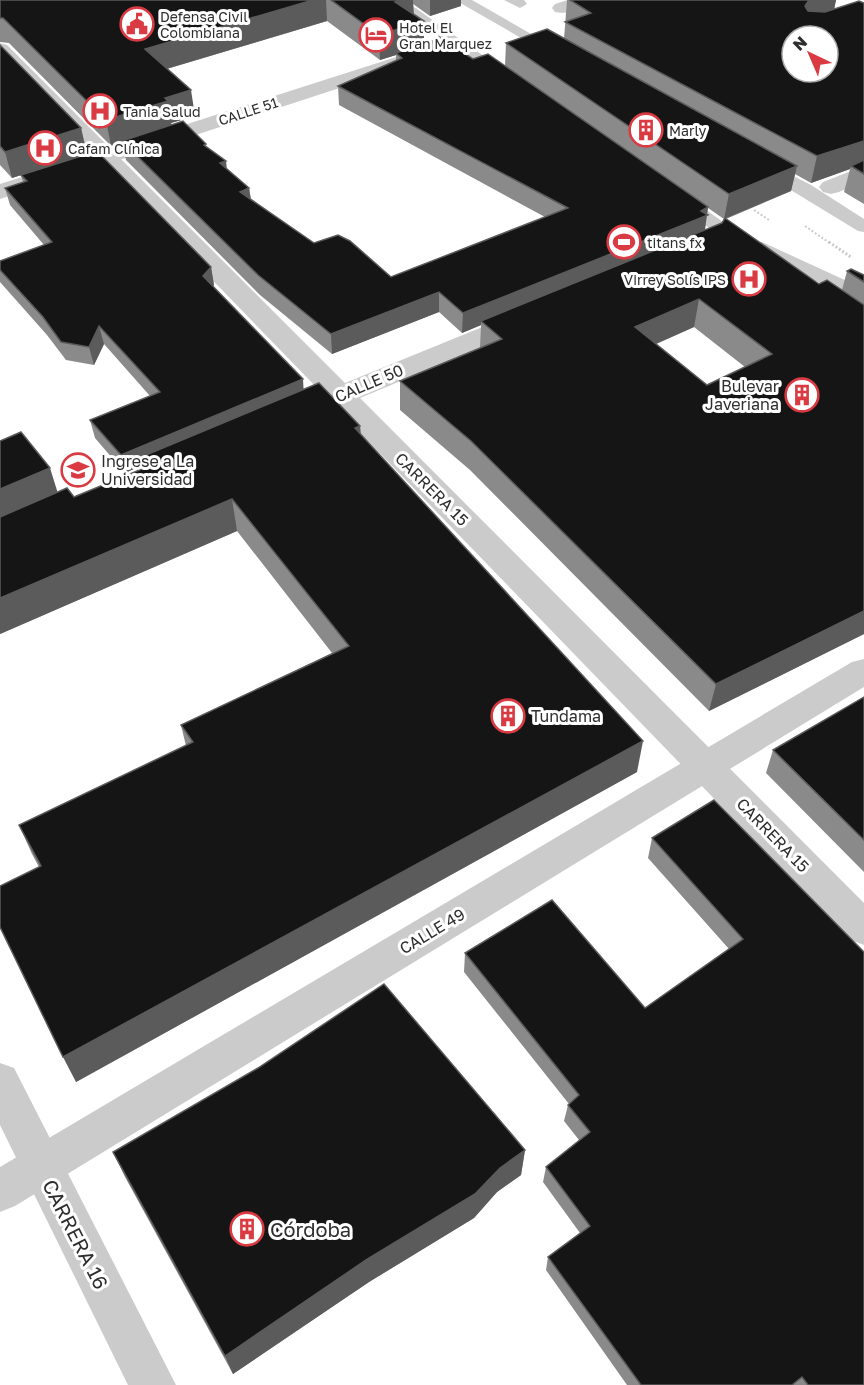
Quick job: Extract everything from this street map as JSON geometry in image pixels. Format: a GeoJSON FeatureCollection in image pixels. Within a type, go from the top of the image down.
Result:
{"type":"FeatureCollection","features":[{"type":"Feature","properties":{"kind":"street"},"geometry":{"type":"LineString","coordinates":[[562,8],[588,0]]}},
{"type":"Feature","properties":{"kind":"street","name":"CARRERA 15"},"geometry":{"type":"LineString","coordinates":[[0,49],[864,928]]}},
{"type":"Feature","properties":{"kind":"street","name":"CALLE 51"},"geometry":{"type":"LineString","coordinates":[[0,192],[428,53]]}},
{"type":"Feature","properties":{"kind":"street"},"geometry":{"type":"LineString","coordinates":[[825,192],[864,173]]}},
{"type":"Feature","properties":{"kind":"street","name":"CALLE 50"},"geometry":{"type":"LineString","coordinates":[[296,414],[545,311]]}},
{"type":"Feature","properties":{"kind":"street","name":"CALLE 49"},"geometry":{"type":"LineString","coordinates":[[0,1191],[864,671]]}},
{"type":"Feature","properties":{"kind":"street","name":"CARRERA 16"},"geometry":{"type":"LineString","coordinates":[[0,1082],[153,1385]]}},
{"type":"Feature","properties":{"kind":"lane"},"geometry":{"type":"LineString","coordinates":[[396,0],[516,85]]}},
{"type":"Feature","properties":{"kind":"lane"},"geometry":{"type":"LineString","coordinates":[[462,0],[566,57]]}},
{"type":"Feature","properties":{"kind":"lane"},"geometry":{"type":"LineString","coordinates":[[753,160],[825,192],[864,227]]}},
{"type":"Feature","properties":{"kind":"lane"},"geometry":{"type":"LineString","coordinates":[[669,192],[806,288]]}},
{"type":"Feature","properties":{"kind":"lane"},"geometry":{"type":"LineString","coordinates":[[825,192],[864,238]]}},
{"type":"Feature","properties":{"kind":"lane"},"geometry":{"type":"LineString","coordinates":[[730,234],[854,291],[864,298]]}},
{"type":"Feature","properties":{"kind":"path"},"geometry":{"type":"LineString","coordinates":[[798,222],[855,260]]}},
{"type":"Feature","properties":{"kind":"building"},"geometry":{"type":"Polygon","coordinates":[[[0,0],[313,0],[145,49],[191,90],[165,98],[168,101],[106,120],[3,18],[0,18],[0,0]]]}},
{"type":"Feature","properties":{"kind":"building"},"geometry":{"type":"Polygon","coordinates":[[[331,0],[401,0],[395,2],[424,21],[379,35],[331,0]]]}},
{"type":"Feature","properties":{"kind":"building"},"geometry":{"type":"Polygon","coordinates":[[[570,0],[809,0],[805,6],[808,11],[825,12],[859,1],[864,3],[864,141],[817,156],[565,22],[591,13],[570,0]]]}},
{"type":"Feature","properties":{"kind":"building"},"geometry":{"type":"Polygon","coordinates":[[[547,29],[797,166],[729,194],[506,43],[547,29]]]}},
{"type":"Feature","properties":{"kind":"building"},"geometry":{"type":"Polygon","coordinates":[[[439,37],[473,59],[488,54],[708,207],[701,211],[708,215],[463,313],[439,292],[331,334],[258,275],[122,141],[183,121],[206,144],[204,145],[226,161],[220,163],[249,188],[240,192],[314,243],[338,235],[350,241],[391,277],[568,208],[338,86],[402,58],[396,53],[439,37]]]}},
{"type":"Feature","properties":{"kind":"building"},"geometry":{"type":"Polygon","coordinates":[[[0,45],[81,128],[5,152],[0,146],[0,45]]]}},
{"type":"Feature","properties":{"kind":"building"},"geometry":{"type":"Polygon","coordinates":[[[97,151],[211,267],[203,276],[303,379],[121,455],[90,420],[160,392],[99,326],[89,347],[61,342],[43,317],[0,270],[0,261],[52,242],[5,188],[27,181],[21,175],[97,151]]]}},
{"type":"Feature","properties":{"kind":"building"},"geometry":{"type":"Polygon","coordinates":[[[864,160],[864,174],[851,166],[864,160]]]}},
{"type":"Feature","properties":{"kind":"building"},"geometry":{"type":"Polygon","coordinates":[[[725,218],[819,284],[827,280],[864,305],[864,611],[716,684],[471,441],[400,381],[502,339],[481,321],[722,223],[725,218]],[[699,299],[635,327],[707,385],[772,354],[699,299]]]}},
{"type":"Feature","properties":{"kind":"building"},"geometry":{"type":"Polygon","coordinates":[[[851,269],[864,275],[864,282],[847,271],[851,269]]]}},
{"type":"Feature","properties":{"kind":"building"},"geometry":{"type":"Polygon","coordinates":[[[319,383],[360,426],[355,428],[643,741],[63,1057],[0,927],[0,886],[41,866],[19,825],[193,742],[181,725],[349,646],[232,499],[0,598],[0,517],[67,488],[74,497],[142,469],[134,460],[319,383]]]}},
{"type":"Feature","properties":{"kind":"building"},"geometry":{"type":"Polygon","coordinates":[[[21,432],[50,468],[0,489],[0,441],[21,432]]]}},
{"type":"Feature","properties":{"kind":"building"},"geometry":{"type":"Polygon","coordinates":[[[864,697],[864,840],[773,750],[864,697]]]}},
{"type":"Feature","properties":{"kind":"building"},"geometry":{"type":"Polygon","coordinates":[[[714,800],[864,952],[864,1385],[808,1385],[802,1377],[792,1385],[641,1385],[548,1257],[590,1226],[546,1167],[590,1132],[568,1105],[579,1095],[465,953],[552,900],[645,1008],[743,939],[652,838],[714,800]]]}},
{"type":"Feature","properties":{"kind":"building"},"geometry":{"type":"Polygon","coordinates":[[[384,984],[525,1150],[500,1168],[475,1194],[366,1260],[225,1356],[113,1152],[258,1068],[384,984]]]}},
{"type":"Feature","properties":{"kind":"place","name":"Defensa Civil Colombiana"},"geometry":{"type":"Point","coordinates":[137,24]}},
{"type":"Feature","properties":{"kind":"place","name":"Hotel El Gran Marquez"},"geometry":{"type":"Point","coordinates":[376,35]}},
{"type":"Feature","properties":{"kind":"place","name":"Tania Salud"},"geometry":{"type":"Point","coordinates":[100,111]}},
{"type":"Feature","properties":{"kind":"place","name":"Marly"},"geometry":{"type":"Point","coordinates":[646,130]}},
{"type":"Feature","properties":{"kind":"place","name":"Cafam Clínica"},"geometry":{"type":"Point","coordinates":[45,148]}},
{"type":"Feature","properties":{"kind":"place","name":"titans fx"},"geometry":{"type":"Point","coordinates":[624,242]}},
{"type":"Feature","properties":{"kind":"place","name":"Virrey Solís IPS"},"geometry":{"type":"Point","coordinates":[749,279]}},
{"type":"Feature","properties":{"kind":"place","name":"Bulevar Javeriana"},"geometry":{"type":"Point","coordinates":[802,395]}},
{"type":"Feature","properties":{"kind":"place","name":"Ingrese a La Universidad"},"geometry":{"type":"Point","coordinates":[78,470]}},
{"type":"Feature","properties":{"kind":"place","name":"Tundama"},"geometry":{"type":"Point","coordinates":[508,716]}},
{"type":"Feature","properties":{"kind":"place","name":"Córdoba"},"geometry":{"type":"Point","coordinates":[247,1229]}}]}
